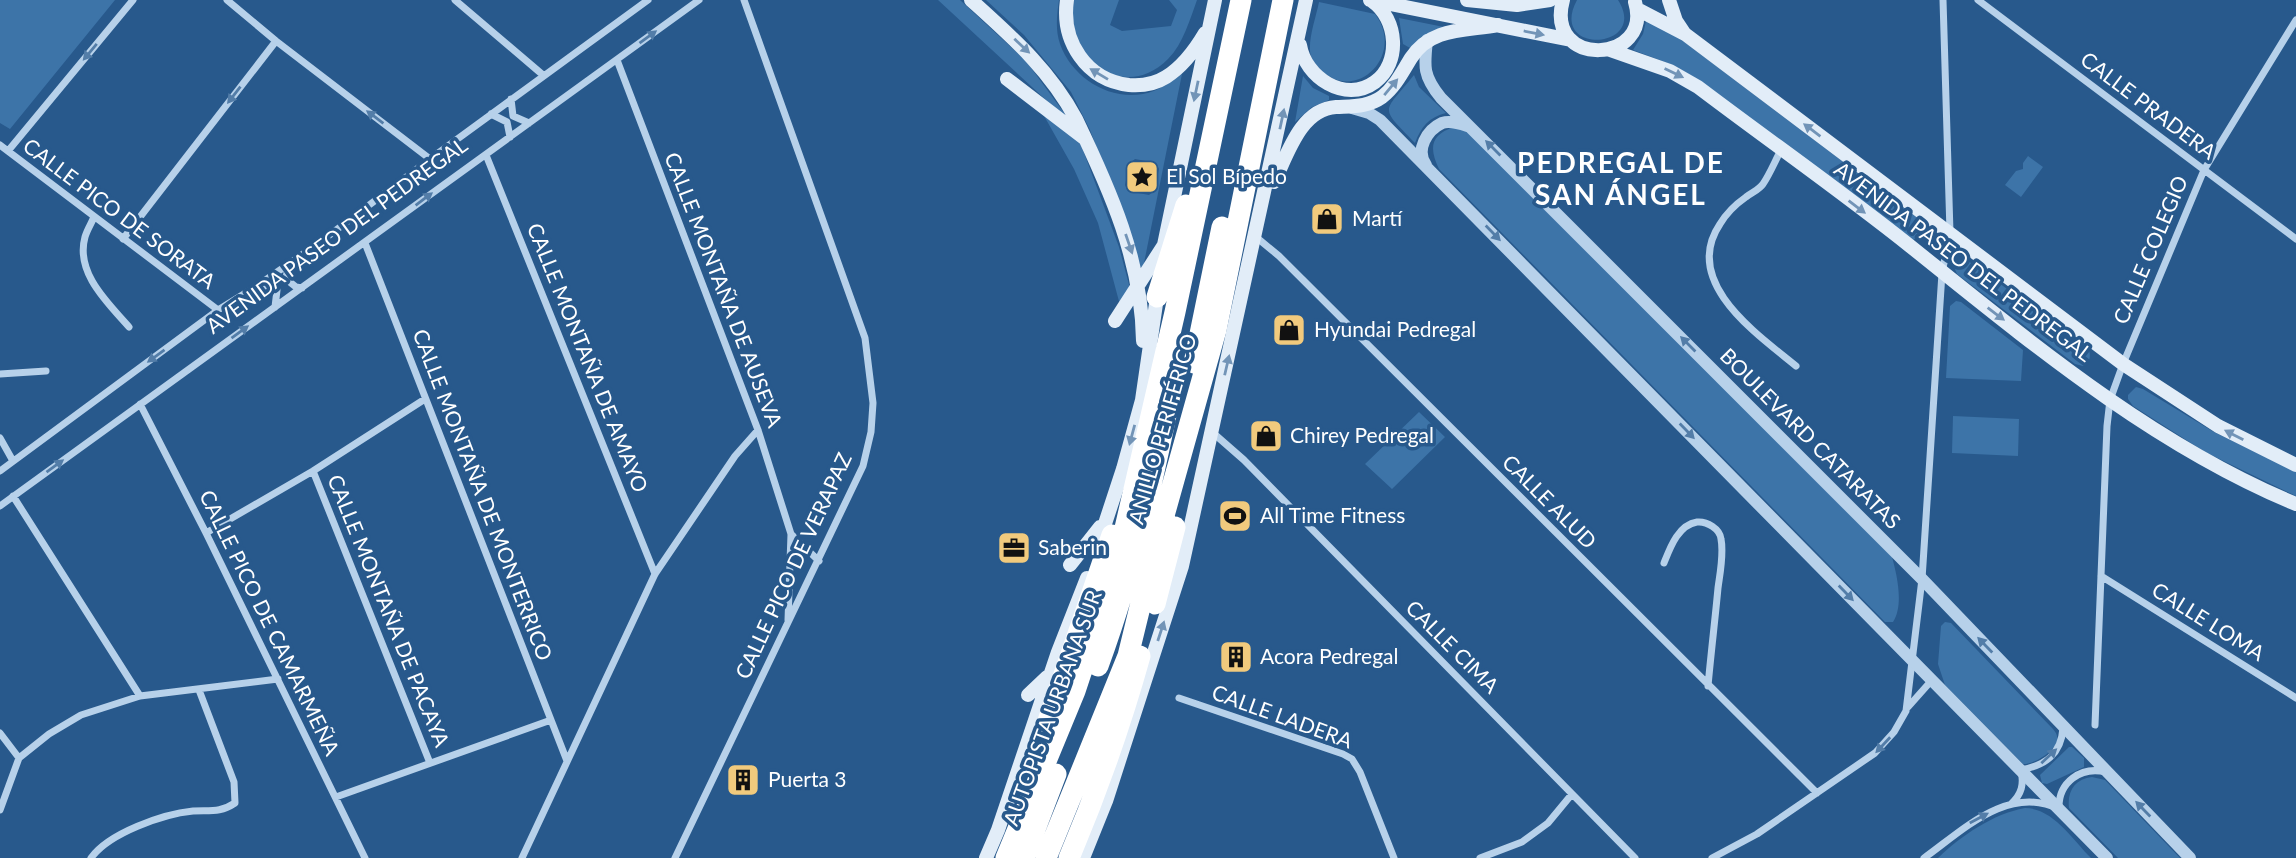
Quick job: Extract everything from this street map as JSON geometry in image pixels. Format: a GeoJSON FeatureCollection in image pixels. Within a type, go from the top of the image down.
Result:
{"type":"FeatureCollection","features":[{"type":"Feature","properties":{"kind":"highway","name":"ANILLO PERIFÉRICO"},"geometry":{"type":"LineString","coordinates":[[1006,858],[1075,691],[1116,566],[1172,326],[1241,0]]}},
{"type":"Feature","properties":{"kind":"highway","name":"AUTOPISTA URBANA SUR"},"geometry":{"type":"LineString","coordinates":[[1024,858],[1111,631],[1143,521],[1160,450],[1252,0]]}},
{"type":"Feature","properties":{"kind":"highway","name":"AUTOPISTA URBANA SUR"},"geometry":{"type":"LineString","coordinates":[[1037,858],[1115,661],[1159,513],[1270,0]]}},
{"type":"Feature","properties":{"kind":"highway","name":"ANILLO PERIFÉRICO"},"geometry":{"type":"LineString","coordinates":[[1046,858],[1128,656],[1147,577],[1216,330],[1283,0]]}},
{"type":"Feature","properties":{"kind":"highway"},"geometry":{"type":"LineString","coordinates":[[1157,297],[1225,82]]}},
{"type":"Feature","properties":{"kind":"highway"},"geometry":{"type":"LineString","coordinates":[[997,858],[1013,823],[1104,555],[1175,370]]}},
{"type":"Feature","properties":{"kind":"highway"},"geometry":{"type":"LineString","coordinates":[[1069,858],[1089,811],[1129,696],[1166,565],[1183,491],[1187,391]]}},
{"type":"Feature","properties":{"kind":"main road"},"geometry":{"type":"LineString","coordinates":[[971,0],[1041,66],[1066,100],[1087,141],[1127,237],[1138,285],[1143,329],[1142,400]]}},
{"type":"Feature","properties":{"kind":"main road"},"geometry":{"type":"LineString","coordinates":[[1067,0],[1067,30],[1079,56],[1098,75],[1124,84],[1147,84],[1166,77],[1188,58],[1210,23]]}},
{"type":"Feature","properties":{"kind":"main road"},"geometry":{"type":"LineString","coordinates":[[986,858],[1051,673],[1090,573],[1142,400],[1164,245],[1215,0]]}},
{"type":"Feature","properties":{"kind":"main road"},"geometry":{"type":"LineString","coordinates":[[1083,858],[1106,801],[1179,575],[1263,206],[1306,0]]}},
{"type":"Feature","properties":{"kind":"main road"},"geometry":{"type":"LineString","coordinates":[[1299,41],[1307,66],[1324,82],[1346,89],[1367,87],[1385,72],[1393,40],[1391,24],[1385,12],[1371,0]]}},
{"type":"Feature","properties":{"kind":"main road","name":"AVENIDA PASEO DEL PEDREGAL"},"geometry":{"type":"LineString","coordinates":[[1371,0],[1572,40],[1589,50],[1610,50],[1685,78],[2110,400],[2227,471],[2296,504]]}},
{"type":"Feature","properties":{"kind":"main road"},"geometry":{"type":"LineString","coordinates":[[1466,0],[1510,3],[1550,0]]}},
{"type":"Feature","properties":{"kind":"main road"},"geometry":{"type":"LineString","coordinates":[[1563,0],[1560,16],[1564,29],[1572,40]]}},
{"type":"Feature","properties":{"kind":"main road"},"geometry":{"type":"LineString","coordinates":[[1669,0],[1676,21],[1685,34]]}},
{"type":"Feature","properties":{"kind":"main road"},"geometry":{"type":"LineString","coordinates":[[1610,50],[1619,46],[1633,31],[1636,3]]}},
{"type":"Feature","properties":{"kind":"main road","name":"AVENIDA PASEO DEL PEDREGAL"},"geometry":{"type":"LineString","coordinates":[[1636,3],[1685,34],[2123,364],[2218,426],[2296,464]]}},
{"type":"Feature","properties":{"kind":"main road"},"geometry":{"type":"LineString","coordinates":[[1263,206],[1288,151],[1301,129],[1313,117],[1334,107],[1352,108],[1375,102],[1386,94],[1416,51],[1427,40],[1451,31],[1498,25]]}},
{"type":"Feature","properties":{"kind":"main road"},"geometry":{"type":"LineString","coordinates":[[1007,79],[1087,141]]}},
{"type":"Feature","properties":{"kind":"main road"},"geometry":{"type":"LineString","coordinates":[[1115,321],[1164,245]]}},
{"type":"Feature","properties":{"kind":"main road"},"geometry":{"type":"LineString","coordinates":[[1070,565],[1107,518]]}},
{"type":"Feature","properties":{"kind":"main road"},"geometry":{"type":"LineString","coordinates":[[1028,695],[1051,673]]}},
{"type":"Feature","properties":{"kind":"street"},"geometry":{"type":"LineString","coordinates":[[8,151],[133,0]]}},
{"type":"Feature","properties":{"kind":"street"},"geometry":{"type":"LineString","coordinates":[[227,0],[429,159]]}},
{"type":"Feature","properties":{"kind":"street"},"geometry":{"type":"LineString","coordinates":[[455,0],[543,75]]}},
{"type":"Feature","properties":{"kind":"street","name":"AVENIDA PASEO DEL PEDREGAL"},"geometry":{"type":"LineString","coordinates":[[0,471],[218,310],[288,265],[648,0]]}},
{"type":"Feature","properties":{"kind":"street","name":"AVENIDA PASEO DEL PEDREGAL"},"geometry":{"type":"LineString","coordinates":[[0,506],[699,0]]}},
{"type":"Feature","properties":{"kind":"street","name":"CALLE PICO DE VERAPAZ"},"geometry":{"type":"LineString","coordinates":[[675,858],[863,466],[871,432],[873,403],[865,338],[744,0]]}},
{"type":"Feature","properties":{"kind":"street"},"geometry":{"type":"LineString","coordinates":[[1906,711],[1922,579],[1942,273],[1951,232],[1943,0]]}},
{"type":"Feature","properties":{"kind":"street","name":"CALLE PRADERA"},"geometry":{"type":"LineString","coordinates":[[1978,0],[2296,239]]}},
{"type":"Feature","properties":{"kind":"street","name":"CALLE COLEGIO"},"geometry":{"type":"LineString","coordinates":[[2095,726],[2110,400],[2204,170],[2296,20]]}},
{"type":"Feature","properties":{"kind":"street","name":"BOULEVARD CATARATAS"},"geometry":{"type":"LineString","coordinates":[[1427,40],[1424,65],[1430,85],[1922,579],[2190,858]]}},
{"type":"Feature","properties":{"kind":"street"},"geometry":{"type":"LineString","coordinates":[[123,239],[276,41]]}},
{"type":"Feature","properties":{"kind":"street","name":"CALLE MONTAÑA DE AUSEVA"},"geometry":{"type":"LineString","coordinates":[[617,60],[758,430],[791,534],[788,622]]}},
{"type":"Feature","properties":{"kind":"street"},"geometry":{"type":"LineString","coordinates":[[512,99],[513,116],[529,123]]}},
{"type":"Feature","properties":{"kind":"street"},"geometry":{"type":"LineString","coordinates":[[1352,108],[1369,113],[1380,120],[2107,858]]}},
{"type":"Feature","properties":{"kind":"street"},"geometry":{"type":"LineString","coordinates":[[491,114],[507,122],[510,137]]}},
{"type":"Feature","properties":{"kind":"street"},"geometry":{"type":"LineString","coordinates":[[1431,171],[1423,160],[1421,146],[1429,132],[1442,123],[1454,122],[1473,128]]}},
{"type":"Feature","properties":{"kind":"street","name":"CALLE PICO DE SORATA"},"geometry":{"type":"LineString","coordinates":[[0,145],[218,310]]}},
{"type":"Feature","properties":{"kind":"street"},"geometry":{"type":"LineString","coordinates":[[1781,150],[1764,183],[1732,209],[1719,225],[1710,244],[1708,262],[1716,288],[1729,304],[1756,333],[1796,366]]}},
{"type":"Feature","properties":{"kind":"street","name":"CALLE MONTAÑA DE AMAYO"},"geometry":{"type":"LineString","coordinates":[[486,155],[655,573]]}},
{"type":"Feature","properties":{"kind":"street"},"geometry":{"type":"LineString","coordinates":[[94,217],[84,239],[85,265],[96,288],[129,327]]}},
{"type":"Feature","properties":{"kind":"street","name":"CALLE ALUD"},"geometry":{"type":"LineString","coordinates":[[1256,237],[1289,266],[1816,793]]}},
{"type":"Feature","properties":{"kind":"street","name":"CALLE MONTAÑA DE MONTERRICO"},"geometry":{"type":"LineString","coordinates":[[365,243],[567,761]]}},
{"type":"Feature","properties":{"kind":"street"},"geometry":{"type":"LineString","coordinates":[[288,265],[286,279],[290,284],[302,288]]}},
{"type":"Feature","properties":{"kind":"street"},"geometry":{"type":"LineString","coordinates":[[257,286],[270,286],[277,290],[275,307]]}},
{"type":"Feature","properties":{"kind":"street"},"geometry":{"type":"LineString","coordinates":[[0,374],[46,371]]}},
{"type":"Feature","properties":{"kind":"street"},"geometry":{"type":"LineString","coordinates":[[206,533],[313,471],[425,399]]}},
{"type":"Feature","properties":{"kind":"street","name":"CALLE PICO DE CAMARMEÑA"},"geometry":{"type":"LineString","coordinates":[[140,404],[365,858]]}},
{"type":"Feature","properties":{"kind":"street"},"geometry":{"type":"LineString","coordinates":[[522,858],[655,573],[735,456],[758,430]]}},
{"type":"Feature","properties":{"kind":"street","name":"CALLE CIMA"},"geometry":{"type":"LineString","coordinates":[[1212,432],[1244,460],[1635,858]]}},
{"type":"Feature","properties":{"kind":"street"},"geometry":{"type":"LineString","coordinates":[[0,438],[13,461]]}},
{"type":"Feature","properties":{"kind":"street","name":"CALLE MONTAÑA DE PACAYA"},"geometry":{"type":"LineString","coordinates":[[313,471],[430,763]]}},
{"type":"Feature","properties":{"kind":"street"},"geometry":{"type":"LineString","coordinates":[[13,496],[140,696]]}},
{"type":"Feature","properties":{"kind":"street"},"geometry":{"type":"LineString","coordinates":[[1664,563],[1679,532],[1695,522],[1706,523],[1717,529],[1721,537],[1708,685]]}},
{"type":"Feature","properties":{"kind":"street","name":"CALLE MONTAÑA DE AUSEVA"},"geometry":{"type":"LineString","coordinates":[[791,534],[819,561]]}},
{"type":"Feature","properties":{"kind":"street","name":"CALLE LOMA"},"geometry":{"type":"LineString","coordinates":[[2101,576],[2296,698]]}},
{"type":"Feature","properties":{"kind":"street"},"geometry":{"type":"LineString","coordinates":[[0,810],[19,758],[49,734],[81,715],[140,696],[278,680]]}},
{"type":"Feature","properties":{"kind":"street"},"geometry":{"type":"LineString","coordinates":[[1712,858],[1757,834],[1875,753],[1932,680]]}},
{"type":"Feature","properties":{"kind":"street"},"geometry":{"type":"LineString","coordinates":[[91,858],[98,848],[144,823],[193,811],[218,812],[235,803],[234,782],[199,690]]}},
{"type":"Feature","properties":{"kind":"street","name":"CALLE LADERA"},"geometry":{"type":"LineString","coordinates":[[1179,698],[1352,759],[1360,772],[1394,858]]}},
{"type":"Feature","properties":{"kind":"street"},"geometry":{"type":"LineString","coordinates":[[336,797],[551,720]]}},
{"type":"Feature","properties":{"kind":"street"},"geometry":{"type":"LineString","coordinates":[[2021,770],[2037,766],[2051,758],[2060,744],[2063,728]]}},
{"type":"Feature","properties":{"kind":"street"},"geometry":{"type":"LineString","coordinates":[[0,733],[19,758]]}},
{"type":"Feature","properties":{"kind":"street"},"geometry":{"type":"LineString","coordinates":[[2009,806],[2021,792],[2021,770]]}},
{"type":"Feature","properties":{"kind":"street"},"geometry":{"type":"LineString","coordinates":[[2059,809],[2061,793],[2069,780],[2091,770],[2107,772]]}},
{"type":"Feature","properties":{"kind":"street"},"geometry":{"type":"LineString","coordinates":[[1480,858],[1522,842],[1548,823],[1572,794]]}},
{"type":"Feature","properties":{"kind":"street"},"geometry":{"type":"LineString","coordinates":[[1924,858],[1965,826],[2009,806],[2034,802],[2059,809]]}},
{"type":"Feature","properties":{"kind":"shaded area"},"geometry":{"type":"Polygon","coordinates":[[[0,0],[115,0],[10,129],[0,123],[0,0]]]}},
{"type":"Feature","properties":{"kind":"shaded area"},"geometry":{"type":"Polygon","coordinates":[[[938,0],[960,0],[1026,61],[1073,125],[938,0]]]}},
{"type":"Feature","properties":{"kind":"shaded area"},"geometry":{"type":"Polygon","coordinates":[[[986,0],[1059,0],[1057,33],[1066,56],[1082,76],[1104,90],[1130,95],[1143,94],[1164,86],[1182,74],[1143,268],[1139,272],[1129,233],[1090,130],[1071,92],[1024,35],[986,0]],[[1135,159],[1130,163],[1125,185],[1128,191],[1149,195],[1154,191],[1159,169],[1156,163],[1135,159]]]}},
{"type":"Feature","properties":{"kind":"shaded area"},"geometry":{"type":"Polygon","coordinates":[[[1074,0],[1119,0],[1110,25],[1122,31],[1171,26],[1177,10],[1169,0],[1197,0],[1186,31],[1168,59],[1150,72],[1132,77],[1115,75],[1100,67],[1087,55],[1078,39],[1073,20],[1074,0]]]}},
{"type":"Feature","properties":{"kind":"shaded area"},"geometry":{"type":"Polygon","coordinates":[[[1577,0],[1618,0],[1624,17],[1621,29],[1611,37],[1598,40],[1585,38],[1575,31],[1571,18],[1577,0]]]}},
{"type":"Feature","properties":{"kind":"shaded area"},"geometry":{"type":"Polygon","coordinates":[[[1319,2],[1375,14],[1383,30],[1385,45],[1381,59],[1373,70],[1362,78],[1349,81],[1335,79],[1321,70],[1312,59],[1311,39],[1319,2]]]}},
{"type":"Feature","properties":{"kind":"shaded area"},"geometry":{"type":"Polygon","coordinates":[[[1647,17],[1675,35],[1923,222],[1923,234],[1913,240],[1700,81],[1673,65],[1633,50],[1643,34],[1647,17]]]}},
{"type":"Feature","properties":{"kind":"shaded area"},"geometry":{"type":"Polygon","coordinates":[[[1399,18],[1449,28],[1420,39],[1410,48],[1403,44],[1399,18]]]}},
{"type":"Feature","properties":{"kind":"shaded area"},"geometry":{"type":"Polygon","coordinates":[[[1414,75],[1419,87],[1446,113],[1426,124],[1415,143],[1395,122],[1389,109],[1414,75]]]}},
{"type":"Feature","properties":{"kind":"shaded area"},"geometry":{"type":"Polygon","coordinates":[[[1303,76],[1313,88],[1329,96],[1329,100],[1312,107],[1295,122],[1303,76]]]}},
{"type":"Feature","properties":{"kind":"shaded area"},"geometry":{"type":"Polygon","coordinates":[[[1043,114],[1080,142],[1119,247],[1131,292],[1120,305],[1098,223],[1074,169],[1043,114]]]}},
{"type":"Feature","properties":{"kind":"shaded area"},"geometry":{"type":"Polygon","coordinates":[[[1454,127],[1468,132],[1892,557],[1899,599],[1893,622],[1885,622],[1439,169],[1434,155],[1434,143],[1440,134],[1454,127]]]}},
{"type":"Feature","properties":{"kind":"shaded area"},"geometry":{"type":"Polygon","coordinates":[[[2028,156],[2043,167],[2021,197],[2005,185],[2016,171],[2023,169],[2023,163],[2028,156]]]}},
{"type":"Feature","properties":{"kind":"shaded area"},"geometry":{"type":"Polygon","coordinates":[[[1964,258],[2088,347],[2088,362],[2083,366],[2075,364],[1957,274],[1954,267],[1964,258]]]}},
{"type":"Feature","properties":{"kind":"shaded area"},"geometry":{"type":"Polygon","coordinates":[[[1956,301],[1961,302],[2023,350],[2021,381],[1946,378],[1950,306],[1956,301]]]}},
{"type":"Feature","properties":{"kind":"shaded area"},"geometry":{"type":"Polygon","coordinates":[[[2136,387],[2214,432],[2296,472],[2296,496],[2205,452],[2133,406],[2128,395],[2136,387]]]}},
{"type":"Feature","properties":{"kind":"shaded area"},"geometry":{"type":"Polygon","coordinates":[[[1419,412],[1445,437],[1392,489],[1365,464],[1419,412]]]}},
{"type":"Feature","properties":{"kind":"shaded area"},"geometry":{"type":"Polygon","coordinates":[[[1953,416],[2019,419],[2018,456],[1952,453],[1953,416]]]}},
{"type":"Feature","properties":{"kind":"shaded area"},"geometry":{"type":"Polygon","coordinates":[[[1945,622],[1951,623],[2053,729],[2057,741],[2043,757],[2023,764],[1945,685],[1938,664],[1941,626],[1945,622]]]}},
{"type":"Feature","properties":{"kind":"shaded area"},"geometry":{"type":"Polygon","coordinates":[[[2069,747],[2084,758],[2084,767],[2047,784],[2042,783],[2040,775],[2069,747]]]}},
{"type":"Feature","properties":{"kind":"shaded area"},"geometry":{"type":"Polygon","coordinates":[[[2092,777],[2105,780],[2180,858],[2118,858],[2069,808],[2069,796],[2073,787],[2081,780],[2092,777]]]}},
{"type":"Feature","properties":{"kind":"shaded area"},"geometry":{"type":"Polygon","coordinates":[[[2025,808],[2035,809],[2053,819],[2091,858],[1938,858],[1957,841],[1979,827],[2001,815],[2025,808]]]}},
{"type":"Feature","properties":{"kind":"place","name":"El Sol Bípedo"},"geometry":{"type":"Point","coordinates":[1142,177]}},
{"type":"Feature","properties":{"kind":"place","name":"Martí"},"geometry":{"type":"Point","coordinates":[1327,219]}},
{"type":"Feature","properties":{"kind":"place","name":"Hyundai Pedregal"},"geometry":{"type":"Point","coordinates":[1289,330]}},
{"type":"Feature","properties":{"kind":"place","name":"Chirey Pedregal"},"geometry":{"type":"Point","coordinates":[1266,436]}},
{"type":"Feature","properties":{"kind":"place","name":"All Time Fitness"},"geometry":{"type":"Point","coordinates":[1235,516]}},
{"type":"Feature","properties":{"kind":"place","name":"Saberin"},"geometry":{"type":"Point","coordinates":[1014,548]}},
{"type":"Feature","properties":{"kind":"place","name":"Acora Pedregal"},"geometry":{"type":"Point","coordinates":[1236,657]}},
{"type":"Feature","properties":{"kind":"place","name":"Puerta 3"},"geometry":{"type":"Point","coordinates":[743,780]}},
{"type":"Feature","properties":{"kind":"district","name":"PEDREGAL DE SAN ÁNGEL"},"geometry":{"type":"Point","coordinates":[1621,179]}}]}
